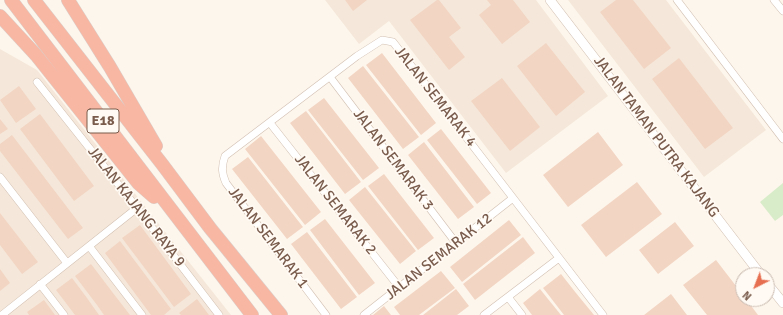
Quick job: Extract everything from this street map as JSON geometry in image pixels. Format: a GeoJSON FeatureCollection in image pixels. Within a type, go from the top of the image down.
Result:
{"type":"FeatureCollection","features":[{"type":"Feature","properties":{"kind":"highway","name":"E18"},"geometry":{"type":"LineString","coordinates":[[11,0],[252,315]]}},
{"type":"Feature","properties":{"kind":"highway","name":"E18"},"geometry":{"type":"LineString","coordinates":[[34,0],[210,228],[281,315]]}},
{"type":"Feature","properties":{"kind":"highway"},"geometry":{"type":"LineString","coordinates":[[68,0],[128,97],[181,189]]}},
{"type":"Feature","properties":{"kind":"highway"},"geometry":{"type":"LineString","coordinates":[[0,16],[36,56],[138,183],[175,215]]}},
{"type":"Feature","properties":{"kind":"street","name":"JALAN TAMAN PUTRA KAJANG"},"geometry":{"type":"LineString","coordinates":[[550,0],[755,267]]}},
{"type":"Feature","properties":{"kind":"street"},"geometry":{"type":"LineString","coordinates":[[677,0],[783,139]]}},
{"type":"Feature","properties":{"kind":"street"},"geometry":{"type":"LineString","coordinates":[[774,0],[783,11]]}},
{"type":"Feature","properties":{"kind":"street","name":"JALAN SEMARAK 4"},"geometry":{"type":"LineString","coordinates":[[225,156],[357,56],[382,40],[393,42],[604,315]]}},
{"type":"Feature","properties":{"kind":"street","name":"JALAN SEMARAK 3"},"geometry":{"type":"LineString","coordinates":[[330,77],[456,243]]}},
{"type":"Feature","properties":{"kind":"street","name":"JALAN KAJANG RAYA 9"},"geometry":{"type":"LineString","coordinates":[[37,82],[137,208],[219,315]]}},
{"type":"Feature","properties":{"kind":"street","name":"JALAN SEMARAK 2"},"geometry":{"type":"LineString","coordinates":[[270,123],[399,288]]}},
{"type":"Feature","properties":{"kind":"street","name":"JALAN SEMARAK 1"},"geometry":{"type":"LineString","coordinates":[[225,156],[222,164],[222,175],[226,183],[326,315]]}},
{"type":"Feature","properties":{"kind":"street"},"geometry":{"type":"LineString","coordinates":[[0,177],[67,263]]}},
{"type":"Feature","properties":{"kind":"street","name":"JALAN SEMARAK 12"},"geometry":{"type":"LineString","coordinates":[[364,315],[514,198]]}},
{"type":"Feature","properties":{"kind":"street"},"geometry":{"type":"LineString","coordinates":[[2,315],[137,208]]}},
{"type":"Feature","properties":{"kind":"street"},"geometry":{"type":"LineString","coordinates":[[89,246],[142,315]]}},
{"type":"Feature","properties":{"kind":"street"},"geometry":{"type":"LineString","coordinates":[[484,315],[559,258]]}},
{"type":"Feature","properties":{"kind":"street"},"geometry":{"type":"LineString","coordinates":[[40,284],[64,315]]}},
{"type":"Feature","properties":{"kind":"street"},"geometry":{"type":"LineString","coordinates":[[775,293],[783,303]]}},
{"type":"Feature","properties":{"kind":"street"},"geometry":{"type":"LineString","coordinates":[[508,297],[522,315]]}},
{"type":"Feature","properties":{"kind":"shaded area"},"geometry":{"type":"Polygon","coordinates":[[[325,0],[536,0],[608,96],[506,173],[389,21],[359,44],[325,0]]]}},
{"type":"Feature","properties":{"kind":"shaded area"},"geometry":{"type":"Polygon","coordinates":[[[568,0],[666,0],[766,130],[704,177],[568,0]]]}},
{"type":"Feature","properties":{"kind":"shaded area"},"geometry":{"type":"Polygon","coordinates":[[[0,49],[37,70],[231,315],[0,315],[0,49]]]}},
{"type":"Feature","properties":{"kind":"green space"},"geometry":{"type":"Polygon","coordinates":[[[783,183],[783,215],[775,221],[760,202],[783,183]]]}},
{"type":"Feature","properties":{"kind":"building"},"geometry":{"type":"Polygon","coordinates":[[[345,0],[367,0],[353,11],[345,0]]]}},
{"type":"Feature","properties":{"kind":"building"},"geometry":{"type":"Polygon","coordinates":[[[439,0],[461,28],[449,37],[465,57],[449,70],[410,20],[439,0]]]}},
{"type":"Feature","properties":{"kind":"building"},"geometry":{"type":"Polygon","coordinates":[[[487,0],[513,0],[530,22],[502,44],[479,15],[491,5],[487,0]]]}},
{"type":"Feature","properties":{"kind":"building"},"geometry":{"type":"Polygon","coordinates":[[[616,0],[633,0],[671,48],[644,69],[600,12],[616,0]]]}},
{"type":"Feature","properties":{"kind":"building"},"geometry":{"type":"Polygon","coordinates":[[[546,43],[585,92],[556,116],[517,66],[546,43]]]}},
{"type":"Feature","properties":{"kind":"building"},"geometry":{"type":"Polygon","coordinates":[[[382,53],[436,123],[421,135],[366,65],[382,53]]]}},
{"type":"Feature","properties":{"kind":"building"},"geometry":{"type":"Polygon","coordinates":[[[679,58],[733,128],[705,149],[652,79],[679,58]]]}},
{"type":"Feature","properties":{"kind":"building"},"geometry":{"type":"Polygon","coordinates":[[[363,66],[419,137],[403,149],[348,78],[363,66]]]}},
{"type":"Feature","properties":{"kind":"building"},"geometry":{"type":"Polygon","coordinates":[[[502,78],[540,127],[510,151],[471,101],[502,78]]]}},
{"type":"Feature","properties":{"kind":"building"},"geometry":{"type":"Polygon","coordinates":[[[19,86],[36,109],[16,123],[0,100],[19,86]]]}},
{"type":"Feature","properties":{"kind":"building"},"geometry":{"type":"Polygon","coordinates":[[[324,98],[379,168],[363,180],[308,110],[324,98]]]}},
{"type":"Feature","properties":{"kind":"building"},"geometry":{"type":"Polygon","coordinates":[[[306,111],[361,182],[345,194],[290,123],[306,111]]]}},
{"type":"Feature","properties":{"kind":"building"},"geometry":{"type":"Polygon","coordinates":[[[40,114],[94,186],[74,201],[20,129],[40,114]]]}},
{"type":"Feature","properties":{"kind":"building"},"geometry":{"type":"Polygon","coordinates":[[[0,119],[8,129],[0,134],[0,119]]]}},
{"type":"Feature","properties":{"kind":"building"},"geometry":{"type":"Polygon","coordinates":[[[441,129],[491,193],[477,204],[427,140],[441,129]]]}},
{"type":"Feature","properties":{"kind":"building"},"geometry":{"type":"Polygon","coordinates":[[[598,132],[623,165],[568,207],[543,175],[598,132]]]}},
{"type":"Feature","properties":{"kind":"building"},"geometry":{"type":"Polygon","coordinates":[[[12,135],[83,228],[68,239],[0,151],[0,144],[12,135]]]}},
{"type":"Feature","properties":{"kind":"building"},"geometry":{"type":"Polygon","coordinates":[[[261,136],[321,212],[305,225],[245,149],[261,136]]]}},
{"type":"Feature","properties":{"kind":"building"},"geometry":{"type":"Polygon","coordinates":[[[424,142],[474,207],[458,219],[408,155],[424,142]]]}},
{"type":"Feature","properties":{"kind":"building"},"geometry":{"type":"Polygon","coordinates":[[[248,157],[303,227],[287,239],[232,169],[248,157]]]}},
{"type":"Feature","properties":{"kind":"building"},"geometry":{"type":"Polygon","coordinates":[[[384,174],[434,238],[418,250],[368,186],[384,174]]]}},
{"type":"Feature","properties":{"kind":"building"},"geometry":{"type":"Polygon","coordinates":[[[637,182],[662,214],[606,257],[581,225],[637,182]]]}},
{"type":"Feature","properties":{"kind":"building"},"geometry":{"type":"Polygon","coordinates":[[[365,187],[416,251],[400,264],[349,200],[365,187]]]}},
{"type":"Feature","properties":{"kind":"building"},"geometry":{"type":"Polygon","coordinates":[[[0,213],[38,262],[22,274],[0,245],[0,213]]]}},
{"type":"Feature","properties":{"kind":"building"},"geometry":{"type":"Polygon","coordinates":[[[325,219],[375,283],[359,295],[310,230],[325,219]]]}},
{"type":"Feature","properties":{"kind":"building"},"geometry":{"type":"Polygon","coordinates":[[[509,220],[521,235],[462,282],[450,267],[509,220]]]}},
{"type":"Feature","properties":{"kind":"building"},"geometry":{"type":"Polygon","coordinates":[[[675,222],[694,246],[658,274],[639,250],[675,222]]]}},
{"type":"Feature","properties":{"kind":"building"},"geometry":{"type":"Polygon","coordinates":[[[140,225],[191,294],[174,307],[122,238],[140,225]]]}},
{"type":"Feature","properties":{"kind":"building"},"geometry":{"type":"Polygon","coordinates":[[[307,232],[357,297],[341,309],[291,244],[307,232]]]}},
{"type":"Feature","properties":{"kind":"building"},"geometry":{"type":"Polygon","coordinates":[[[523,237],[535,253],[475,300],[463,284],[523,237]]]}},
{"type":"Feature","properties":{"kind":"building"},"geometry":{"type":"Polygon","coordinates":[[[120,241],[171,309],[164,315],[151,315],[105,253],[120,241]]]}},
{"type":"Feature","properties":{"kind":"building"},"geometry":{"type":"Polygon","coordinates":[[[716,260],[735,285],[735,307],[752,307],[758,315],[707,315],[683,285],[716,260]]]}},
{"type":"Feature","properties":{"kind":"building"},"geometry":{"type":"Polygon","coordinates":[[[91,264],[130,315],[104,315],[75,276],[91,264]]]}},
{"type":"Feature","properties":{"kind":"building"},"geometry":{"type":"Polygon","coordinates":[[[0,269],[10,283],[0,291],[0,269]]]}},
{"type":"Feature","properties":{"kind":"building"},"geometry":{"type":"Polygon","coordinates":[[[441,271],[455,288],[419,315],[400,315],[394,307],[441,271]]]}},
{"type":"Feature","properties":{"kind":"building"},"geometry":{"type":"Polygon","coordinates":[[[561,274],[594,315],[564,315],[543,288],[561,274]]]}},
{"type":"Feature","properties":{"kind":"building"},"geometry":{"type":"Polygon","coordinates":[[[72,278],[99,315],[75,315],[56,290],[72,278]]]}},
{"type":"Feature","properties":{"kind":"building"},"geometry":{"type":"Polygon","coordinates":[[[456,289],[469,306],[457,315],[423,315],[456,289]]]}},
{"type":"Feature","properties":{"kind":"building"},"geometry":{"type":"Polygon","coordinates":[[[540,289],[561,315],[532,315],[523,303],[540,289]]]}},
{"type":"Feature","properties":{"kind":"building"},"geometry":{"type":"Polygon","coordinates":[[[671,294],[687,315],[644,315],[671,294]]]}},
{"type":"Feature","properties":{"kind":"building"},"geometry":{"type":"Polygon","coordinates":[[[197,299],[209,315],[181,315],[179,313],[197,299]]]}},
{"type":"Feature","properties":{"kind":"building"},"geometry":{"type":"Polygon","coordinates":[[[44,300],[55,315],[29,315],[27,312],[44,300]]]}},
{"type":"Feature","properties":{"kind":"building"},"geometry":{"type":"Polygon","coordinates":[[[384,306],[391,315],[373,315],[384,306]]]}}]}
